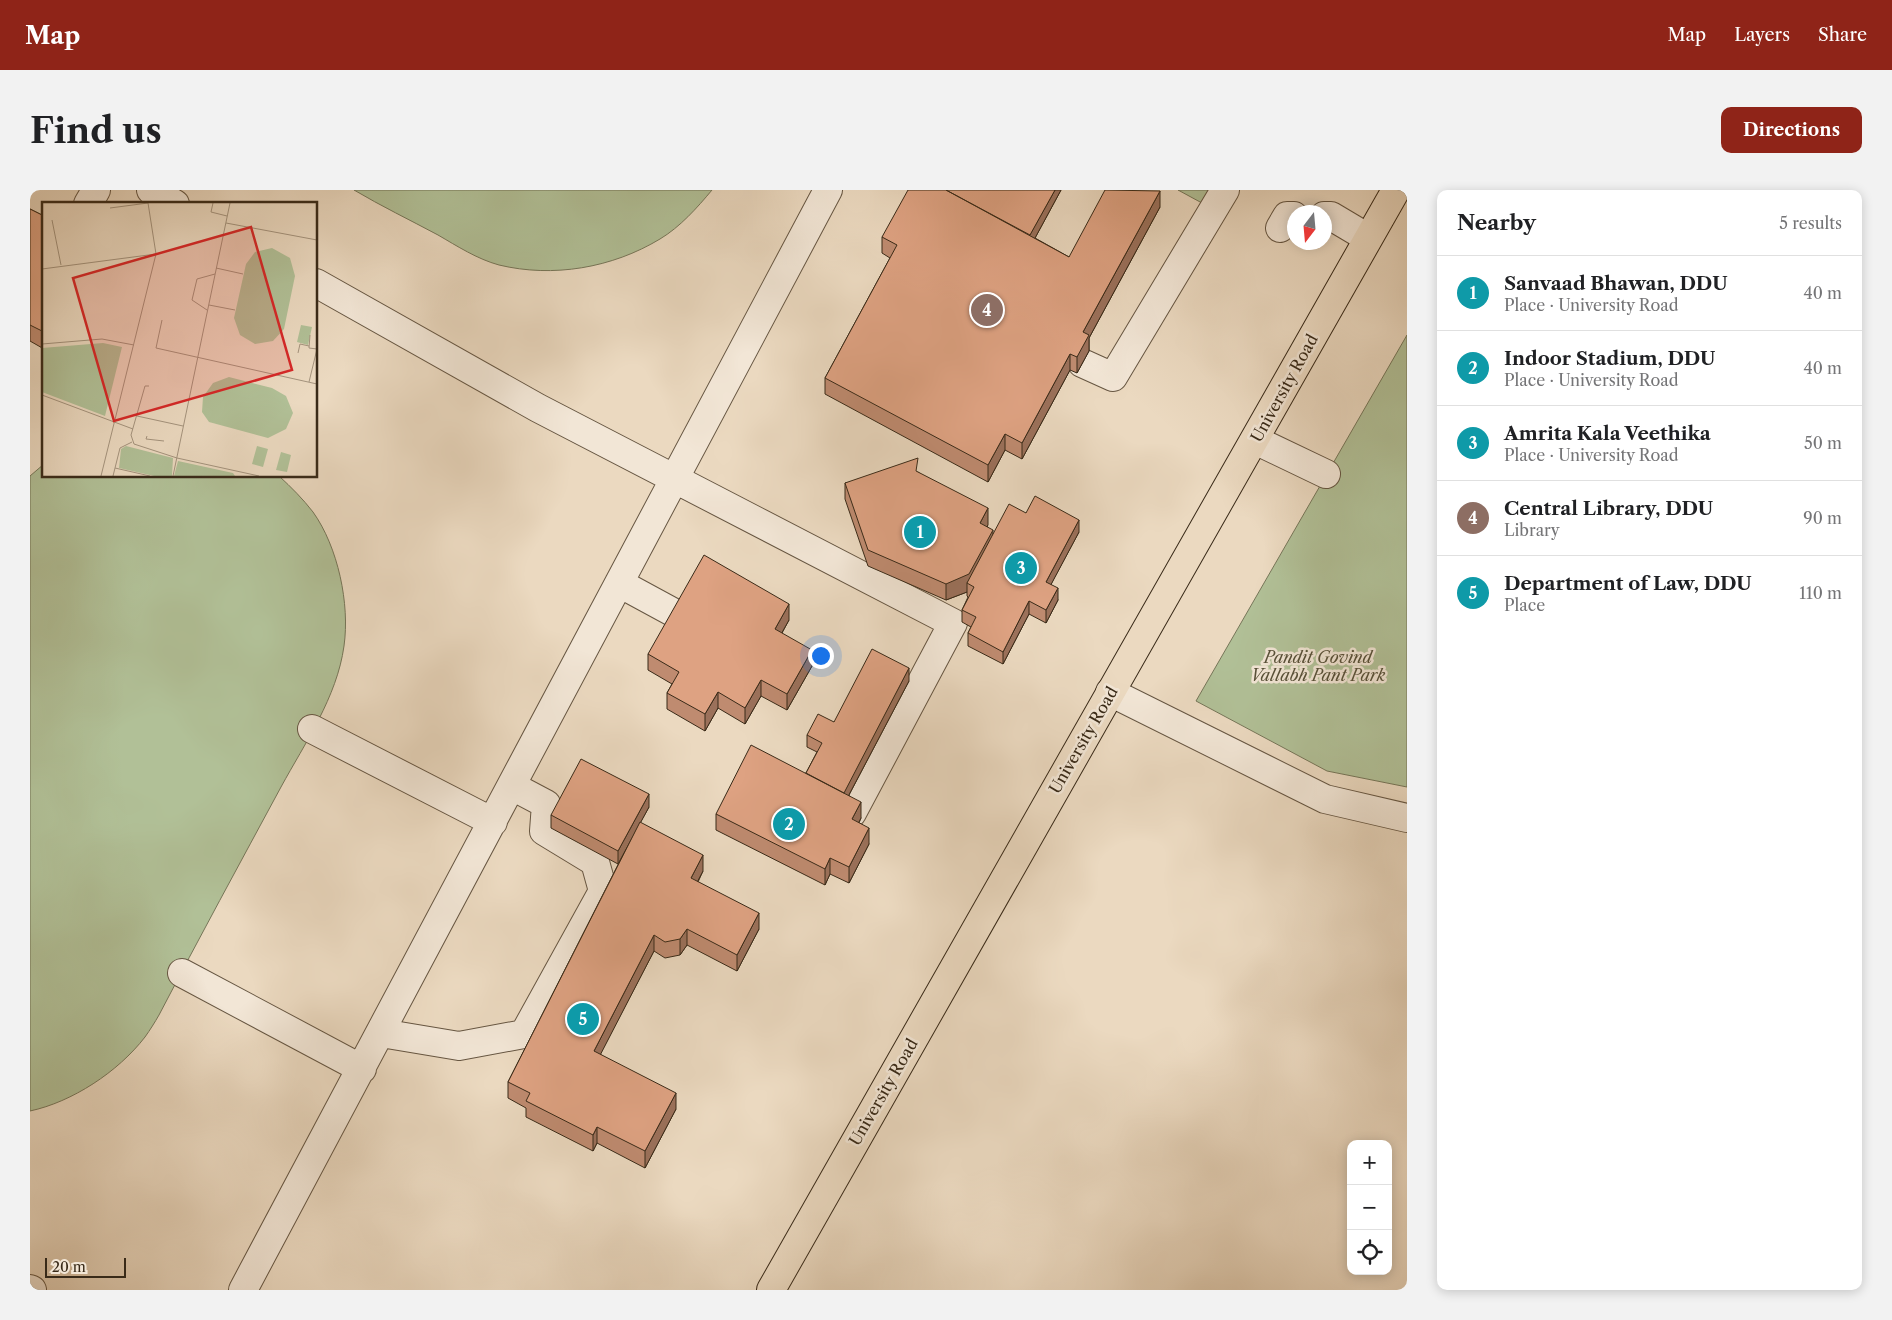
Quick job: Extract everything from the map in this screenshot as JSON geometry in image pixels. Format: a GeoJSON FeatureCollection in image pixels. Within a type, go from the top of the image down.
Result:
{"type":"FeatureCollection","features":[{"type":"Feature","properties":{"kind":"main road","name":"University Road"},"geometry":{"type":"LineString","coordinates":[[770,1290],[1396,190]]}},
{"type":"Feature","properties":{"kind":"street"},"geometry":{"type":"LineString","coordinates":[[89,202],[96,190]]}},
{"type":"Feature","properties":{"kind":"street"},"geometry":{"type":"LineString","coordinates":[[151,190],[172,202]]}},
{"type":"Feature","properties":{"kind":"street"},"geometry":{"type":"LineString","coordinates":[[243,1290],[828,190]]}},
{"type":"Feature","properties":{"kind":"street"},"geometry":{"type":"LineString","coordinates":[[1082,363],[1113,377],[1225,190]]}},
{"type":"Feature","properties":{"kind":"street"},"geometry":{"type":"LineString","coordinates":[[1332,217],[1368,238]]}},
{"type":"Feature","properties":{"kind":"street"},"geometry":{"type":"LineString","coordinates":[[318,284],[538,408],[674,480],[883,580],[953,623],[888,734],[852,813]]}},
{"type":"Feature","properties":{"kind":"street"},"geometry":{"type":"LineString","coordinates":[[1255,440],[1326,474]]}},
{"type":"Feature","properties":{"kind":"street"},"geometry":{"type":"LineString","coordinates":[[619,583],[678,616]]}},
{"type":"Feature","properties":{"kind":"street"},"geometry":{"type":"LineString","coordinates":[[1110,692],[1325,799],[1407,818]]}},
{"type":"Feature","properties":{"kind":"street"},"geometry":{"type":"LineString","coordinates":[[312,729],[493,822]]}},
{"type":"Feature","properties":{"kind":"street"},"geometry":{"type":"LineString","coordinates":[[381,1032],[459,1046],[524,1034],[573,957],[603,891],[595,862],[580,848],[544,831],[546,804],[512,786]]}},
{"type":"Feature","properties":{"kind":"street"},"geometry":{"type":"LineString","coordinates":[[182,973],[362,1069]]}},
{"type":"Feature","properties":{"kind":"green space"},"geometry":{"type":"Polygon","coordinates":[[[354,190],[712,190],[674,229],[642,249],[622,257],[582,268],[540,270],[519,269],[483,259],[354,190]]]}},
{"type":"Feature","properties":{"kind":"green space"},"geometry":{"type":"Polygon","coordinates":[[[1178,190],[1225,190],[1213,209],[1178,190]]]}},
{"type":"Feature","properties":{"kind":"green space","name":"Pandit Govind Vallabh Pant Park"},"geometry":{"type":"Polygon","coordinates":[[[1407,335],[1407,787],[1327,771],[1196,701],[1407,335]]]}},
{"type":"Feature","properties":{"kind":"green space"},"geometry":{"type":"Polygon","coordinates":[[[42,466],[42,478],[281,478],[313,512],[329,542],[340,576],[345,612],[345,630],[344,646],[335,683],[319,719],[151,1029],[122,1062],[93,1084],[62,1101],[30,1111],[30,476],[42,466]]]}},
{"type":"Feature","properties":{"kind":"building"},"geometry":{"type":"Polygon","coordinates":[[[908,190],[946,190],[1069,257],[1105,190],[1160,191],[1083,332],[1089,335],[1077,357],[1070,354],[1022,443],[1005,434],[988,465],[825,378],[897,245],[882,237],[908,190]]]}},
{"type":"Feature","properties":{"kind":"building"},"geometry":{"type":"Polygon","coordinates":[[[946,190],[1055,190],[1030,235],[946,190]]]}},
{"type":"Feature","properties":{"kind":"building"},"geometry":{"type":"Polygon","coordinates":[[[30,209],[42,215],[42,331],[30,325],[30,209]]]}},
{"type":"Feature","properties":{"kind":"building"},"geometry":{"type":"Polygon","coordinates":[[[918,458],[916,471],[988,508],[980,523],[993,530],[969,574],[946,584],[868,550],[845,483],[918,458]]]}},
{"type":"Feature","properties":{"kind":"building"},"geometry":{"type":"Polygon","coordinates":[[[1035,496],[1079,520],[1046,582],[1058,588],[1046,610],[1029,601],[1003,652],[968,633],[976,617],[962,610],[974,587],[967,583],[1009,504],[1026,513],[1035,496]]]}},
{"type":"Feature","properties":{"kind":"building"},"geometry":{"type":"Polygon","coordinates":[[[704,555],[789,604],[775,629],[812,650],[787,694],[761,680],[745,708],[718,692],[705,714],[667,693],[679,672],[648,654],[704,555]]]}},
{"type":"Feature","properties":{"kind":"building"},"geometry":{"type":"Polygon","coordinates":[[[872,649],[909,668],[844,793],[806,773],[822,743],[807,735],[818,714],[834,722],[872,649]]]}},
{"type":"Feature","properties":{"kind":"building"},"geometry":{"type":"Polygon","coordinates":[[[751,745],[861,802],[852,819],[869,828],[849,867],[830,858],[825,869],[716,814],[751,745]]]}},
{"type":"Feature","properties":{"kind":"building"},"geometry":{"type":"Polygon","coordinates":[[[581,759],[649,794],[618,851],[551,815],[581,759]]]}},
{"type":"Feature","properties":{"kind":"building"},"geometry":{"type":"Polygon","coordinates":[[[640,822],[703,855],[691,878],[759,913],[737,955],[687,929],[680,939],[665,942],[654,935],[594,1051],[676,1093],[645,1151],[597,1127],[593,1135],[526,1101],[530,1093],[508,1082],[640,822]]]}},
{"type":"Feature","properties":{"kind":"place","name":"Central Library, DDU"},"geometry":{"type":"Point","coordinates":[987,310]}},
{"type":"Feature","properties":{"kind":"place","name":"Sanvaad Bhawan, DDU"},"geometry":{"type":"Point","coordinates":[920,532]}},
{"type":"Feature","properties":{"kind":"place","name":"Amrita Kala Veethika"},"geometry":{"type":"Point","coordinates":[1021,568]}},
{"type":"Feature","properties":{"kind":"place","name":"Indoor Stadium, DDU"},"geometry":{"type":"Point","coordinates":[789,824]}},
{"type":"Feature","properties":{"kind":"place","name":"Department of Law, DDU"},"geometry":{"type":"Point","coordinates":[583,1019]}}]}
